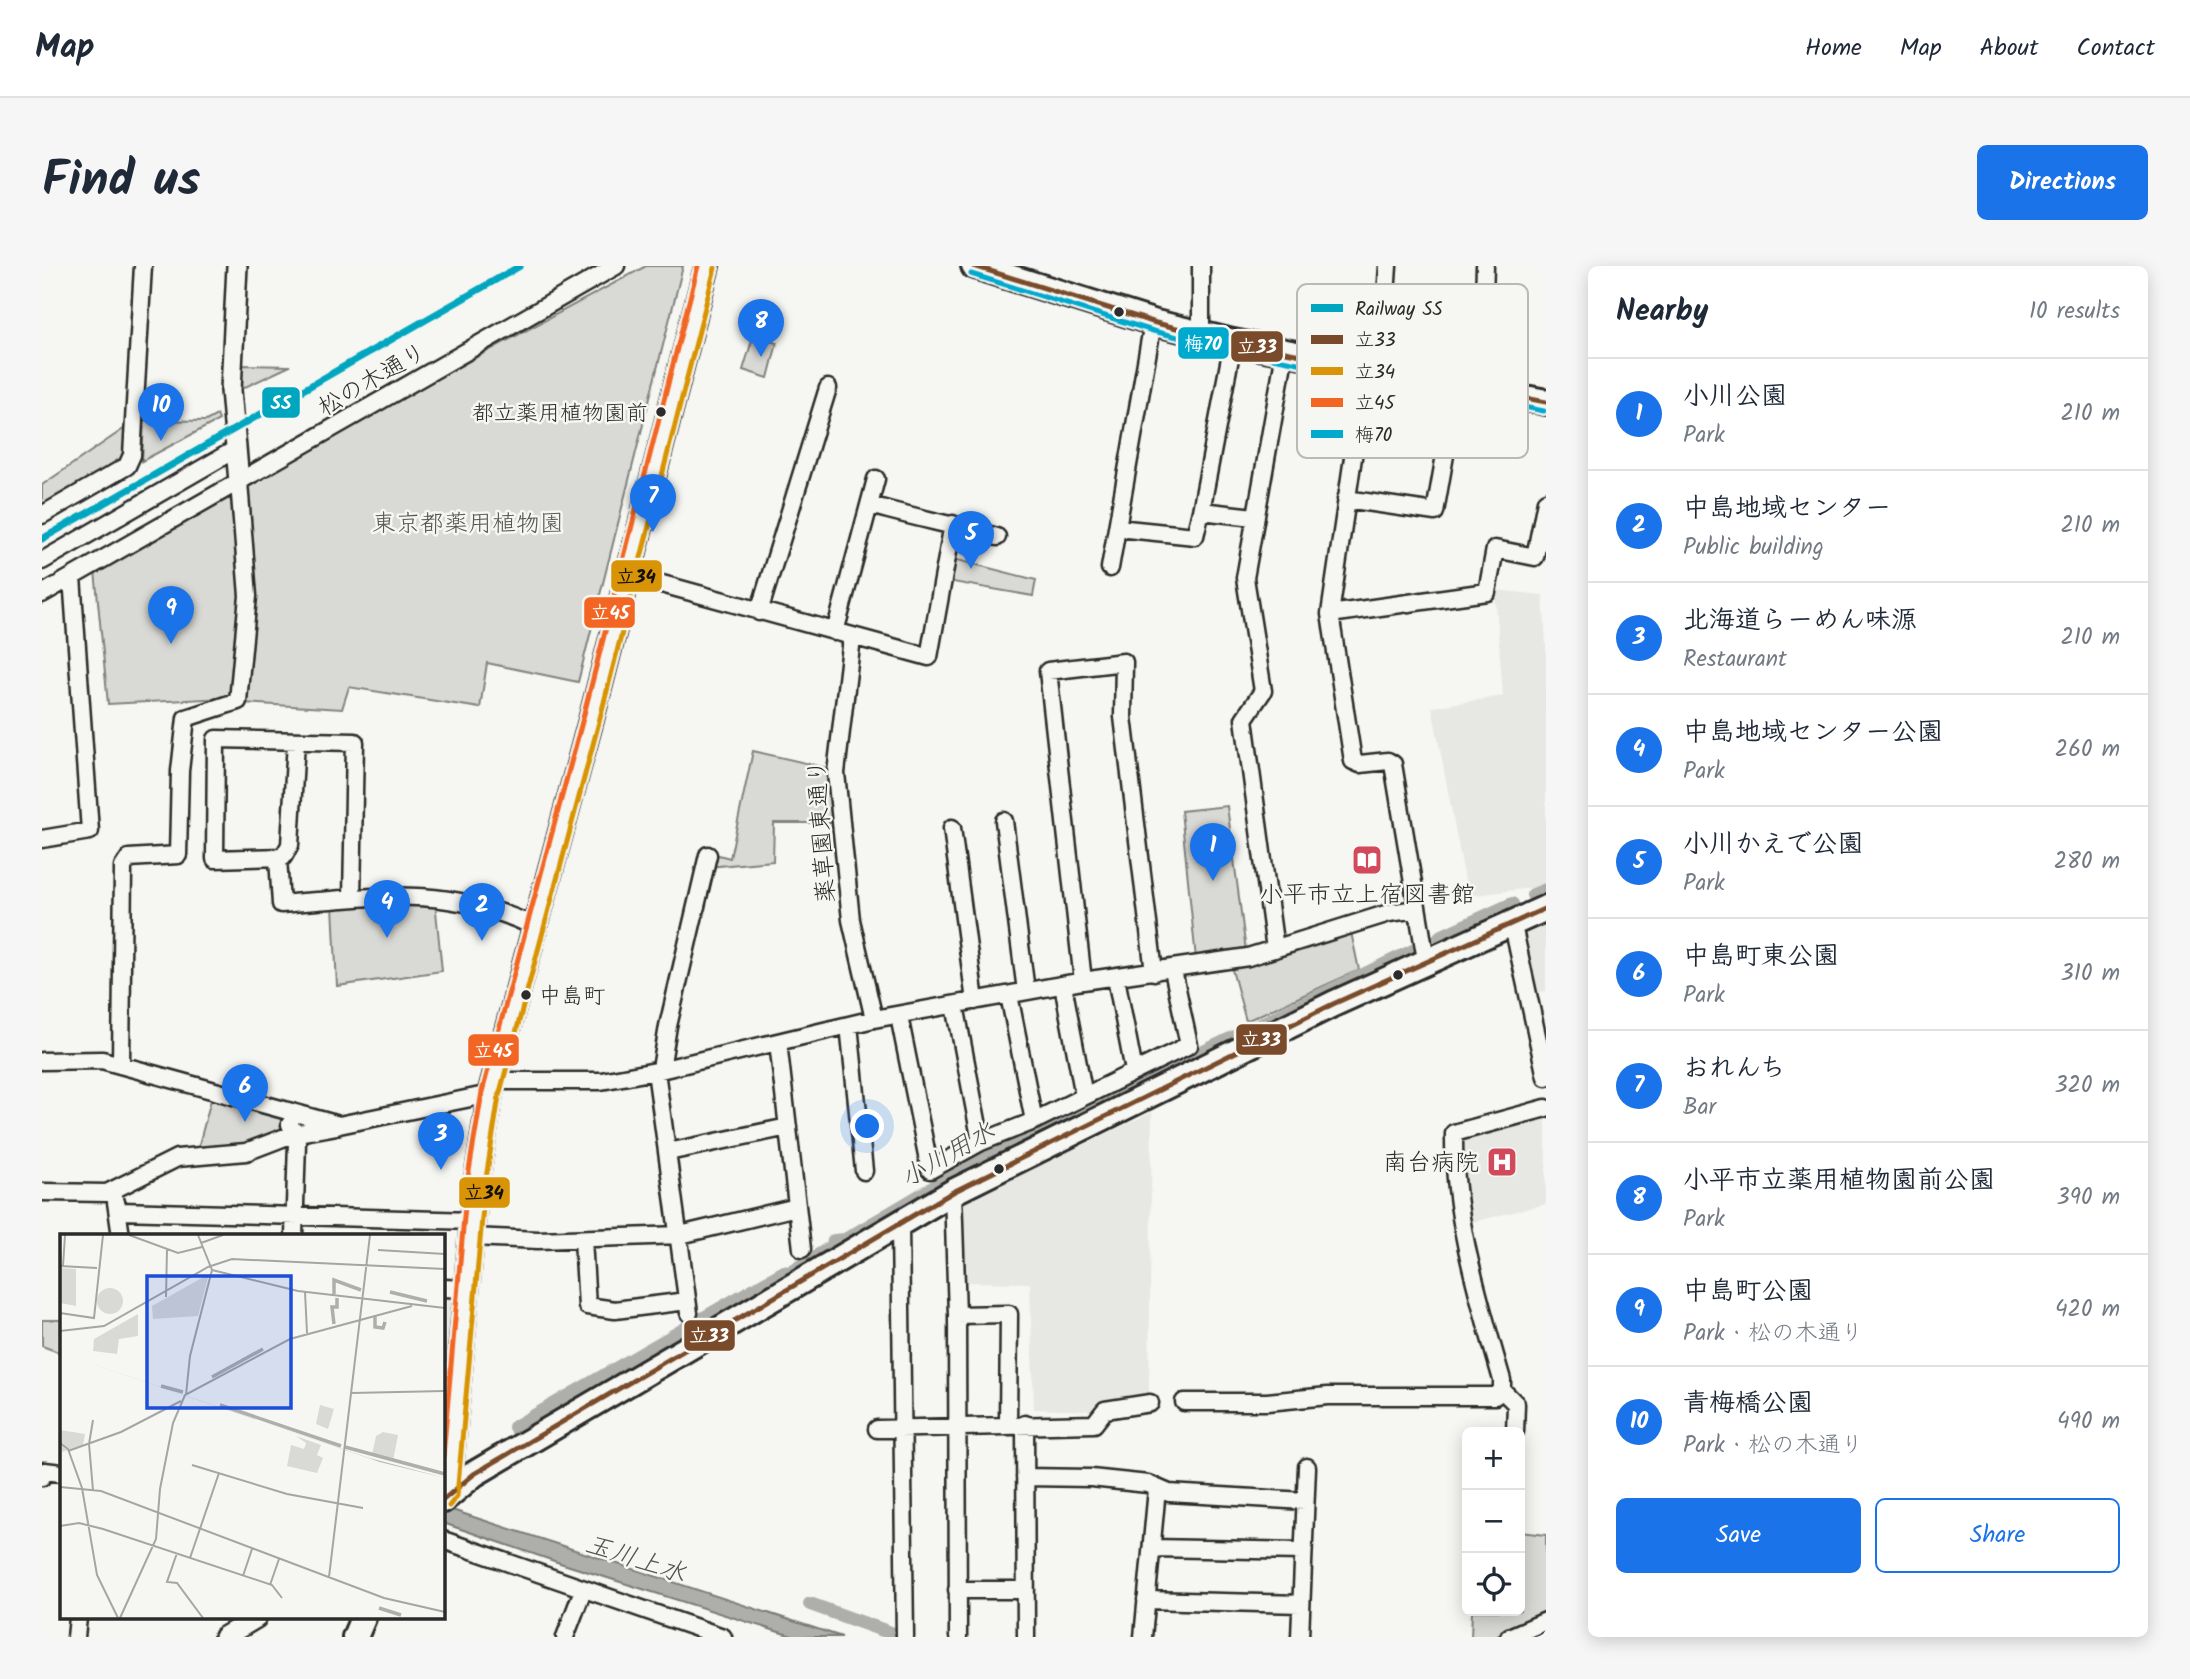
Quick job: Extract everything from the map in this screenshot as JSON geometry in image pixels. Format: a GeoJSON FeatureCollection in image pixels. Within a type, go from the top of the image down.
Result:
{"type":"FeatureCollection","features":[{"type":"Feature","properties":{"kind":"main road"},"geometry":{"type":"LineString","coordinates":[[445,1498],[472,1229],[492,1087],[629,575],[707,266]]}},
{"type":"Feature","properties":{"kind":"main road"},"geometry":{"type":"LineString","coordinates":[[974,266],[1153,322],[1297,354]]}},
{"type":"Feature","properties":{"kind":"main road"},"geometry":{"type":"LineString","coordinates":[[1528,399],[1546,402]]}},
{"type":"Feature","properties":{"kind":"main road"},"geometry":{"type":"LineString","coordinates":[[445,1498],[474,1474],[953,1192],[1426,960],[1546,908]]}},
{"type":"Feature","properties":{"kind":"main road"},"geometry":{"type":"LineString","coordinates":[[355,1637],[362,1620]]}},
{"type":"Feature","properties":{"kind":"street"},"geometry":{"type":"LineString","coordinates":[[42,515],[127,466],[132,455],[143,266]]}},
{"type":"Feature","properties":{"kind":"street"},"geometry":{"type":"LineString","coordinates":[[121,1065],[123,867],[129,858],[178,855],[181,748],[186,718],[238,701],[248,596],[231,390],[237,266]]}},
{"type":"Feature","properties":{"kind":"street","name":"松の木通り"},"geometry":{"type":"LineString","coordinates":[[42,594],[616,266]]}},
{"type":"Feature","properties":{"kind":"street"},"geometry":{"type":"LineString","coordinates":[[1201,266],[1201,334]]}},
{"type":"Feature","properties":{"kind":"street"},"geometry":{"type":"LineString","coordinates":[[1385,284],[1388,266]]}},
{"type":"Feature","properties":{"kind":"street"},"geometry":{"type":"LineString","coordinates":[[1484,284],[1486,266]]}},
{"type":"Feature","properties":{"kind":"street"},"geometry":{"type":"LineString","coordinates":[[1110,568],[1153,322]]}},
{"type":"Feature","properties":{"kind":"street"},"geometry":{"type":"LineString","coordinates":[[1117,528],[1195,536],[1233,342]]}},
{"type":"Feature","properties":{"kind":"street"},"geometry":{"type":"LineString","coordinates":[[1275,949],[1244,719],[1263,691],[1245,578],[1285,352]]}},
{"type":"Feature","properties":{"kind":"street"},"geometry":{"type":"LineString","coordinates":[[759,612],[828,388]]}},
{"type":"Feature","properties":{"kind":"street"},"geometry":{"type":"LineString","coordinates":[[42,561],[236,449]]}},
{"type":"Feature","properties":{"kind":"street"},"geometry":{"type":"LineString","coordinates":[[1355,458],[1330,614],[1353,761],[1360,764],[1388,761],[1393,764],[1426,960]]}},
{"type":"Feature","properties":{"kind":"street"},"geometry":{"type":"LineString","coordinates":[[1346,499],[1435,512],[1450,458]]}},
{"type":"Feature","properties":{"kind":"street"},"geometry":{"type":"LineString","coordinates":[[835,632],[876,479]]}},
{"type":"Feature","properties":{"kind":"street"},"geometry":{"type":"LineString","coordinates":[[1330,614],[1487,592],[1495,549],[1535,557],[1546,501]]}},
{"type":"Feature","properties":{"kind":"street"},"geometry":{"type":"LineString","coordinates":[[870,505],[997,537]]}},
{"type":"Feature","properties":{"kind":"street"},"geometry":{"type":"LineString","coordinates":[[1201,511],[1254,517]]}},
{"type":"Feature","properties":{"kind":"street"},"geometry":{"type":"LineString","coordinates":[[629,575],[929,657],[953,524]]}},
{"type":"Feature","properties":{"kind":"street"},"geometry":{"type":"LineString","coordinates":[[42,839],[90,831],[72,576]]}},
{"type":"Feature","properties":{"kind":"street","name":"薬草園東通り"},"geometry":{"type":"LineString","coordinates":[[852,638],[836,773],[850,920],[874,1019]]}},
{"type":"Feature","properties":{"kind":"street"},"geometry":{"type":"LineString","coordinates":[[1083,981],[1048,671],[1124,662],[1123,717],[1154,972]]}},
{"type":"Feature","properties":{"kind":"street"},"geometry":{"type":"LineString","coordinates":[[296,741],[290,845],[283,858],[215,859],[216,739],[355,742],[352,898]]}},
{"type":"Feature","properties":{"kind":"street"},"geometry":{"type":"LineString","coordinates":[[1004,821],[1026,991]]}},
{"type":"Feature","properties":{"kind":"street"},"geometry":{"type":"LineString","coordinates":[[952,828],[975,1001]]}},
{"type":"Feature","properties":{"kind":"street"},"geometry":{"type":"LineString","coordinates":[[583,1239],[587,1306],[615,1310],[688,1307],[659,1070],[708,855]]}},
{"type":"Feature","properties":{"kind":"street"},"geometry":{"type":"LineString","coordinates":[[278,858],[281,904],[424,895],[506,913],[533,926]]}},
{"type":"Feature","properties":{"kind":"street"},"geometry":{"type":"LineString","coordinates":[[42,1192],[107,1193],[177,1158],[246,1152],[293,1134],[492,1087],[601,1081],[659,1070],[874,1019],[1083,981],[1173,970],[1275,949],[1389,912],[1417,909]]}},
{"type":"Feature","properties":{"kind":"street"},"geometry":{"type":"LineString","coordinates":[[1512,921],[1546,1077]]}},
{"type":"Feature","properties":{"kind":"street"},"geometry":{"type":"LineString","coordinates":[[899,1016],[930,1170],[982,1142],[1034,1121],[1189,1045],[1173,970]]}},
{"type":"Feature","properties":{"kind":"street"},"geometry":{"type":"LineString","coordinates":[[1116,978],[1134,1071]]}},
{"type":"Feature","properties":{"kind":"street"},"geometry":{"type":"LineString","coordinates":[[1063,985],[1084,1096]]}},
{"type":"Feature","properties":{"kind":"street"},"geometry":{"type":"LineString","coordinates":[[1009,995],[1034,1121]]}},
{"type":"Feature","properties":{"kind":"street"},"geometry":{"type":"LineString","coordinates":[[955,1005],[982,1142]]}},
{"type":"Feature","properties":{"kind":"street"},"geometry":{"type":"LineString","coordinates":[[849,1025],[864,1171]]}},
{"type":"Feature","properties":{"kind":"street"},"geometry":{"type":"LineString","coordinates":[[778,1042],[802,1249]]}},
{"type":"Feature","properties":{"kind":"street"},"geometry":{"type":"LineString","coordinates":[[42,1061],[96,1059],[339,1125]]}},
{"type":"Feature","properties":{"kind":"street"},"geometry":{"type":"LineString","coordinates":[[1515,1427],[1516,1404],[1502,1390],[1502,1380],[1473,1278],[1453,1176],[1454,1133],[1546,1108]]}},
{"type":"Feature","properties":{"kind":"street"},"geometry":{"type":"LineString","coordinates":[[286,1110],[296,1142],[294,1234]]}},
{"type":"Feature","properties":{"kind":"street"},"geometry":{"type":"LineString","coordinates":[[668,1152],[788,1127]]}},
{"type":"Feature","properties":{"kind":"street"},"geometry":{"type":"LineString","coordinates":[[111,1190],[120,1211],[121,1234]]}},
{"type":"Feature","properties":{"kind":"street"},"geometry":{"type":"LineString","coordinates":[[953,1192],[957,1315],[957,1637]]}},
{"type":"Feature","properties":{"kind":"street"},"geometry":{"type":"LineString","coordinates":[[120,1211],[296,1216],[583,1239],[680,1235],[797,1207]]}},
{"type":"Feature","properties":{"kind":"street"},"geometry":{"type":"LineString","coordinates":[[900,1224],[905,1633]]}},
{"type":"Feature","properties":{"kind":"street"},"geometry":{"type":"LineString","coordinates":[[444,1288],[466,1289]]}},
{"type":"Feature","properties":{"kind":"street"},"geometry":{"type":"LineString","coordinates":[[957,1315],[1009,1314],[1017,1424],[1025,1477],[1026,1637]]}},
{"type":"Feature","properties":{"kind":"street"},"geometry":{"type":"LineString","coordinates":[[1184,1402],[1267,1402],[1353,1396],[1495,1396],[1502,1390]]}},
{"type":"Feature","properties":{"kind":"street"},"geometry":{"type":"LineString","coordinates":[[877,1429],[1094,1424],[1105,1410],[1150,1403]]}},
{"type":"Feature","properties":{"kind":"street"},"geometry":{"type":"LineString","coordinates":[[1300,1637],[1307,1467]]}},
{"type":"Feature","properties":{"kind":"street"},"geometry":{"type":"LineString","coordinates":[[42,1477],[45,1471],[60,1473]]}},
{"type":"Feature","properties":{"kind":"street"},"geometry":{"type":"LineString","coordinates":[[1025,1477],[1091,1478],[1148,1484],[1157,1489],[1238,1499],[1305,1501]]}},
{"type":"Feature","properties":{"kind":"street"},"geometry":{"type":"LineString","coordinates":[[1143,1637],[1157,1489]]}},
{"type":"Feature","properties":{"kind":"street"},"geometry":{"type":"LineString","coordinates":[[444,1540],[723,1637]]}},
{"type":"Feature","properties":{"kind":"street"},"geometry":{"type":"LineString","coordinates":[[1152,1548],[1303,1551]]}},
{"type":"Feature","properties":{"kind":"street"},"geometry":{"type":"LineString","coordinates":[[565,1637],[583,1590]]}},
{"type":"Feature","properties":{"kind":"street"},"geometry":{"type":"LineString","coordinates":[[957,1590],[1026,1590]]}},
{"type":"Feature","properties":{"kind":"street"},"geometry":{"type":"LineString","coordinates":[[1146,1600],[1301,1604]]}},
{"type":"Feature","properties":{"kind":"street"},"geometry":{"type":"LineString","coordinates":[[224,1637],[253,1620]]}},
{"type":"Feature","properties":{"kind":"street"},"geometry":{"type":"LineString","coordinates":[[1514,1636],[1546,1621]]}},
{"type":"Feature","properties":{"kind":"shaded area"},"geometry":{"type":"Polygon","coordinates":[[[1495,590],[1543,595],[1546,646],[1546,886],[1468,896],[1432,707],[1503,696],[1495,590]]]}},
{"type":"Feature","properties":{"kind":"shaded area"},"geometry":{"type":"Polygon","coordinates":[[[1546,920],[1546,991],[1535,993],[1523,935],[1527,928],[1546,920]]]}},
{"type":"Feature","properties":{"kind":"shaded area"},"geometry":{"type":"Polygon","coordinates":[[[1152,1112],[1149,1392],[1101,1405],[1094,1411],[1034,1409],[1030,1283],[961,1282],[960,1204],[1152,1112]]]}},
{"type":"Feature","properties":{"kind":"shaded area","name":"南台病院"},"geometry":{"type":"Polygon","coordinates":[[[1546,1113],[1546,1204],[1468,1223],[1460,1182],[1461,1136],[1546,1113]]]}},
{"type":"Feature","properties":{"kind":"shaded area"},"geometry":{"type":"Polygon","coordinates":[[[444,1292],[450,1292],[453,1297],[444,1399],[444,1292]]]}},
{"type":"Feature","properties":{"kind":"shaded area"},"geometry":{"type":"Polygon","coordinates":[[[444,1507],[842,1637],[795,1637],[444,1523],[444,1507]]]}},
{"type":"Feature","properties":{"kind":"green space","name":"東京都薬用植物園"},"geometry":{"type":"Polygon","coordinates":[[[646,266],[683,266],[578,682],[487,663],[480,708],[349,687],[342,709],[242,703],[241,484],[646,266]]]}},
{"type":"Feature","properties":{"kind":"green space"},"geometry":{"type":"Polygon","coordinates":[[[753,337],[777,343],[768,378],[743,370],[753,337]]]}},
{"type":"Feature","properties":{"kind":"green space"},"geometry":{"type":"Polygon","coordinates":[[[241,365],[290,366],[241,389],[241,365]]]}},
{"type":"Feature","properties":{"kind":"green space"},"geometry":{"type":"Polygon","coordinates":[[[217,415],[219,420],[142,461],[144,420],[206,421],[217,415]]]}},
{"type":"Feature","properties":{"kind":"green space"},"geometry":{"type":"Polygon","coordinates":[[[128,426],[126,453],[121,461],[42,507],[42,485],[128,426]]]}},
{"type":"Feature","properties":{"kind":"green space"},"geometry":{"type":"Polygon","coordinates":[[[226,498],[233,501],[244,596],[235,692],[226,698],[108,704],[95,571],[226,498]]]}},
{"type":"Feature","properties":{"kind":"green space"},"geometry":{"type":"Polygon","coordinates":[[[950,558],[1036,580],[1033,596],[947,581],[950,558]]]}},
{"type":"Feature","properties":{"kind":"green space"},"geometry":{"type":"Polygon","coordinates":[[[753,751],[832,769],[836,823],[774,823],[773,861],[707,867],[711,853],[730,858],[753,751]]]}},
{"type":"Feature","properties":{"kind":"green space"},"geometry":{"type":"Polygon","coordinates":[[[1227,806],[1246,951],[1196,959],[1181,811],[1227,806]]]}},
{"type":"Feature","properties":{"kind":"green space"},"geometry":{"type":"Polygon","coordinates":[[[435,901],[442,971],[337,986],[333,906],[435,901]]]}},
{"type":"Feature","properties":{"kind":"green space"},"geometry":{"type":"Polygon","coordinates":[[[1351,932],[1359,970],[1246,1021],[1231,966],[1351,932]]]}},
{"type":"Feature","properties":{"kind":"green space"},"geometry":{"type":"Polygon","coordinates":[[[212,1096],[282,1115],[287,1130],[267,1142],[197,1152],[212,1096]]]}},
{"type":"Feature","properties":{"kind":"green space"},"geometry":{"type":"Polygon","coordinates":[[[42,1320],[60,1320],[60,1353],[42,1346],[42,1320]]]}},
{"type":"Feature","properties":{"kind":"green space"},"geometry":{"type":"Polygon","coordinates":[[[1525,1533],[1546,1535],[1546,1615],[1495,1637],[1471,1637],[1472,1616],[1525,1616],[1525,1533]]]}},
{"type":"Feature","properties":{"kind":"waterway","name":"小川用水"},"geometry":{"type":"LineString","coordinates":[[1533,895],[1546,890]]}},
{"type":"Feature","properties":{"kind":"waterway","name":"小川用水"},"geometry":{"type":"LineString","coordinates":[[1440,937],[1512,904]]}},
{"type":"Feature","properties":{"kind":"waterway","name":"小川用水"},"geometry":{"type":"LineString","coordinates":[[515,1427],[784,1272],[786,1275],[832,1247],[834,1241],[845,1240],[1025,1138],[1419,948]]}},
{"type":"Feature","properties":{"kind":"waterway"},"geometry":{"type":"LineString","coordinates":[[810,1604],[902,1637]]}},
{"type":"Feature","properties":{"kind":"rail line","name":"SS"},"geometry":{"type":"LineString","coordinates":[[42,539],[520,266]]}},
{"type":"Feature","properties":{"kind":"transit line","name":"立45"},"geometry":{"type":"LineString","coordinates":[[444,1445],[467,1183],[482,1092],[583,718],[698,266]]}},
{"type":"Feature","properties":{"kind":"transit line","name":"立33"},"geometry":{"type":"LineString","coordinates":[[974,266],[1156,323],[1297,354]]}},
{"type":"Feature","properties":{"kind":"transit line","name":"立34"},"geometry":{"type":"LineString","coordinates":[[449,1506],[457,1496],[485,1185],[499,1096],[599,722],[715,268]]}},
{"type":"Feature","properties":{"kind":"transit line","name":"梅70"},"geometry":{"type":"LineString","coordinates":[[971,274],[1153,331],[1297,363]]}},
{"type":"Feature","properties":{"kind":"transit line","name":"立33"},"geometry":{"type":"LineString","coordinates":[[1528,399],[1546,402]]}},
{"type":"Feature","properties":{"kind":"transit line","name":"梅70"},"geometry":{"type":"LineString","coordinates":[[1528,408],[1544,411]]}},
{"type":"Feature","properties":{"kind":"transit line","name":"立33"},"geometry":{"type":"LineString","coordinates":[[444,1499],[474,1474],[953,1192],[1333,1004],[1546,908]]}},
{"type":"Feature","properties":{"kind":"place","name":"小平市立薬用植物園前公園"},"geometry":{"type":"Point","coordinates":[761,357]}},
{"type":"Feature","properties":{"kind":"place","name":"都立薬用植物園前"},"geometry":{"type":"Point","coordinates":[661,412]}},
{"type":"Feature","properties":{"kind":"place","name":"青梅橋公園"},"geometry":{"type":"Point","coordinates":[161,441]}},
{"type":"Feature","properties":{"kind":"place","name":"おれんち"},"geometry":{"type":"Point","coordinates":[653,532]}},
{"type":"Feature","properties":{"kind":"place","name":"小川かえで公園"},"geometry":{"type":"Point","coordinates":[971,569]}},
{"type":"Feature","properties":{"kind":"place","name":"中島町公園"},"geometry":{"type":"Point","coordinates":[171,644]}},
{"type":"Feature","properties":{"kind":"place","name":"小平市立上宿図書館"},"geometry":{"type":"Point","coordinates":[1367,860]}},
{"type":"Feature","properties":{"kind":"place","name":"小川公園"},"geometry":{"type":"Point","coordinates":[1213,881]}},
{"type":"Feature","properties":{"kind":"place","name":"中島地域センター公園"},"geometry":{"type":"Point","coordinates":[387,938]}},
{"type":"Feature","properties":{"kind":"place","name":"中島地域センター"},"geometry":{"type":"Point","coordinates":[482,941]}},
{"type":"Feature","properties":{"kind":"place","name":"中島町"},"geometry":{"type":"Point","coordinates":[526,995]}},
{"type":"Feature","properties":{"kind":"place","name":"中島町東公園"},"geometry":{"type":"Point","coordinates":[245,1122]}},
{"type":"Feature","properties":{"kind":"place","name":"南台病院"},"geometry":{"type":"Point","coordinates":[1502,1162]}},
{"type":"Feature","properties":{"kind":"place","name":"北海道らーめん味源"},"geometry":{"type":"Point","coordinates":[441,1170]}},
{"type":"Feature","properties":{"kind":"water label","name":"玉川上水"},"geometry":{"type":"Point","coordinates":[636,1558]}}]}
